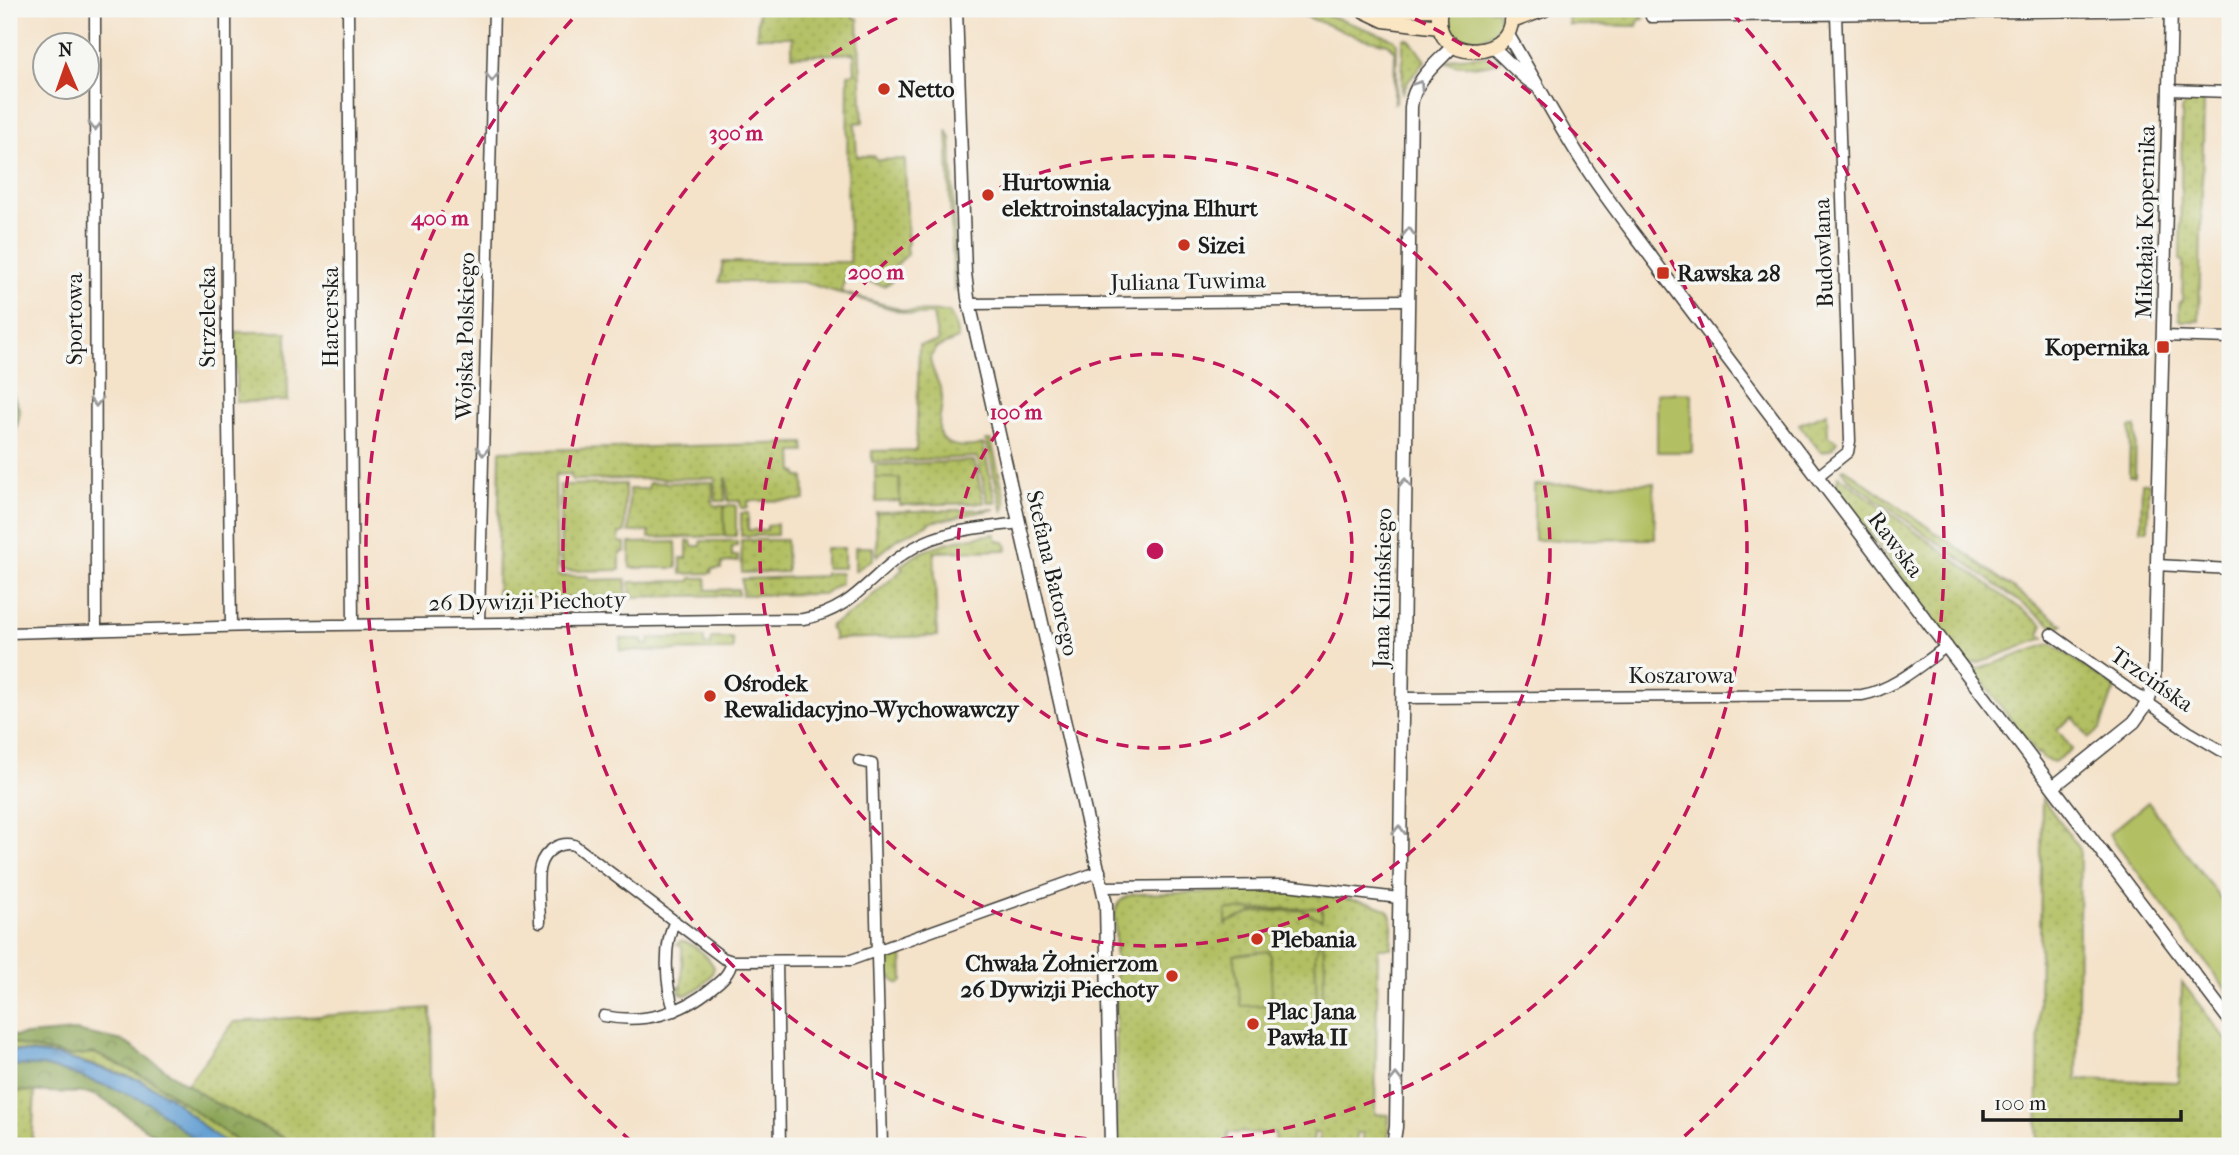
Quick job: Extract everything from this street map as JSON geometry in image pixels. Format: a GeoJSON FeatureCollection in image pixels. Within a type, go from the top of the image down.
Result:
{"type":"FeatureCollection","features":[{"type":"Feature","properties":{"kind":"main road"},"geometry":{"type":"LineString","coordinates":[[1363,9],[1440,9],[1439,27],[1442,34],[1454,46],[1469,50],[1492,47],[1510,21],[1545,9]]}},
{"type":"Feature","properties":{"kind":"main road"},"geometry":{"type":"LineString","coordinates":[[1363,9],[1384,20],[1439,27]]}},
{"type":"Feature","properties":{"kind":"street","name":"Sportowa"},"geometry":{"type":"LineString","coordinates":[[95,9],[96,630]]}},
{"type":"Feature","properties":{"kind":"street","name":"Strzelecka"},"geometry":{"type":"LineString","coordinates":[[226,9],[231,626]]}},
{"type":"Feature","properties":{"kind":"street","name":"Harcerska"},"geometry":{"type":"LineString","coordinates":[[348,9],[353,624]]}},
{"type":"Feature","properties":{"kind":"street","name":"Wojska Polskiego"},"geometry":{"type":"LineString","coordinates":[[479,623],[494,9]]}},
{"type":"Feature","properties":{"kind":"street","name":"Stefana Batorego"},"geometry":{"type":"LineString","coordinates":[[956,9],[965,272],[969,304],[1103,887],[1108,927],[1111,1146]]}},
{"type":"Feature","properties":{"kind":"street"},"geometry":{"type":"LineString","coordinates":[[1651,17],[2171,9]]}},
{"type":"Feature","properties":{"kind":"street","name":"Mikołaja Kopernika"},"geometry":{"type":"LineString","coordinates":[[2053,787],[2134,722],[2148,702],[2154,681],[2171,9]]}},
{"type":"Feature","properties":{"kind":"street","name":"Budowlana"},"geometry":{"type":"LineString","coordinates":[[1818,476],[1848,452],[1850,441],[1836,14]]}},
{"type":"Feature","properties":{"kind":"street","name":"Rawska"},"geometry":{"type":"LineString","coordinates":[[1510,21],[1538,87],[1594,178],[2230,1021]]}},
{"type":"Feature","properties":{"kind":"street","name":"Jana Kilińskiego"},"geometry":{"type":"LineString","coordinates":[[1393,1146],[1396,1127],[1412,96],[1421,80],[1454,46]]}},
{"type":"Feature","properties":{"kind":"street","name":"Rawska"},"geometry":{"type":"LineString","coordinates":[[1492,47],[1526,80],[1538,87]]}},
{"type":"Feature","properties":{"kind":"street"},"geometry":{"type":"LineString","coordinates":[[2169,90],[2230,92]]}},
{"type":"Feature","properties":{"kind":"street","name":"Juliana Tuwima"},"geometry":{"type":"LineString","coordinates":[[969,304],[1408,300]]}},
{"type":"Feature","properties":{"kind":"street"},"geometry":{"type":"LineString","coordinates":[[2163,336],[2230,338]]}},
{"type":"Feature","properties":{"kind":"street","name":"26 Dywizji Piechoty"},"geometry":{"type":"LineString","coordinates":[[9,633],[231,626],[809,618],[841,606],[902,555],[929,540],[954,533],[1019,523]]}},
{"type":"Feature","properties":{"kind":"street"},"geometry":{"type":"LineString","coordinates":[[2158,565],[2230,569]]}},
{"type":"Feature","properties":{"kind":"street","name":"Trzcińska"},"geometry":{"type":"LineString","coordinates":[[2051,634],[2188,731],[2230,756]]}},
{"type":"Feature","properties":{"kind":"street","name":"Koszarowa"},"geometry":{"type":"LineString","coordinates":[[1402,698],[1862,695],[1877,692],[1947,646]]}},
{"type":"Feature","properties":{"kind":"street"},"geometry":{"type":"LineString","coordinates":[[859,761],[872,764],[882,1146]]}},
{"type":"Feature","properties":{"kind":"street"},"geometry":{"type":"LineString","coordinates":[[540,922],[540,866],[552,849],[565,843],[574,845],[723,958],[732,961],[851,960],[1100,871]]}},
{"type":"Feature","properties":{"kind":"street"},"geometry":{"type":"LineString","coordinates":[[1103,887],[1286,885],[1399,898]]}},
{"type":"Feature","properties":{"kind":"street"},"geometry":{"type":"LineString","coordinates":[[675,921],[667,946],[668,989],[675,1011]]}},
{"type":"Feature","properties":{"kind":"street"},"geometry":{"type":"LineString","coordinates":[[604,1016],[652,1017],[675,1011],[696,1000],[723,979],[732,961]]}},
{"type":"Feature","properties":{"kind":"street"},"geometry":{"type":"LineString","coordinates":[[777,961],[780,1146]]}},
{"type":"Feature","properties":{"kind":"green space"},"geometry":{"type":"Polygon","coordinates":[[[758,9],[853,9],[853,18],[858,18],[863,122],[855,123],[857,156],[905,161],[908,244],[907,255],[897,264],[891,282],[884,286],[846,275],[841,292],[906,311],[949,312],[955,323],[958,339],[936,348],[930,358],[942,395],[940,434],[949,444],[956,446],[983,444],[996,503],[988,503],[977,457],[872,462],[872,451],[916,450],[919,345],[938,342],[933,315],[912,315],[803,282],[719,282],[723,262],[850,262],[847,184],[848,74],[855,73],[854,53],[792,56],[792,37],[757,37],[758,9]]]}},
{"type":"Feature","properties":{"kind":"green space"},"geometry":{"type":"Polygon","coordinates":[[[1287,9],[1311,9],[1394,39],[1397,43],[1396,102],[1394,103],[1395,51],[1388,44],[1361,38],[1287,9]]]}},
{"type":"Feature","properties":{"kind":"green space"},"geometry":{"type":"Polygon","coordinates":[[[1453,9],[1498,9],[1500,24],[1483,38],[1463,39],[1450,29],[1449,20],[1453,9]]]}},
{"type":"Feature","properties":{"kind":"green space"},"geometry":{"type":"Polygon","coordinates":[[[1567,9],[1641,9],[1644,19],[1639,20],[1637,26],[1569,25],[1567,9]]]}},
{"type":"Feature","properties":{"kind":"green space"},"geometry":{"type":"Polygon","coordinates":[[[1405,38],[1410,40],[1425,61],[1409,80],[1402,94],[1403,41],[1405,38]]]}},
{"type":"Feature","properties":{"kind":"green space"},"geometry":{"type":"Polygon","coordinates":[[[1489,56],[1500,61],[1473,66],[1445,62],[1458,57],[1489,56]]]}},
{"type":"Feature","properties":{"kind":"green space"},"geometry":{"type":"Polygon","coordinates":[[[2192,101],[2204,101],[2199,321],[2182,321],[2179,318],[2179,302],[2182,301],[2183,261],[2180,260],[2182,110],[2192,101]]]}},
{"type":"Feature","properties":{"kind":"green space"},"geometry":{"type":"Polygon","coordinates":[[[947,130],[951,138],[957,286],[954,290],[947,130]]]}},
{"type":"Feature","properties":{"kind":"green space"},"geometry":{"type":"Polygon","coordinates":[[[2147,263],[2155,263],[2154,316],[2146,316],[2147,263]]]}},
{"type":"Feature","properties":{"kind":"green space"},"geometry":{"type":"Polygon","coordinates":[[[236,332],[287,332],[288,401],[236,402],[236,332]]]}},
{"type":"Feature","properties":{"kind":"green space"},"geometry":{"type":"Polygon","coordinates":[[[9,385],[20,411],[9,462],[9,385]]]}},
{"type":"Feature","properties":{"kind":"green space"},"geometry":{"type":"Polygon","coordinates":[[[1657,393],[1692,393],[1692,452],[1657,452],[1657,393]]]}},
{"type":"Feature","properties":{"kind":"green space"},"geometry":{"type":"Polygon","coordinates":[[[1827,413],[1828,436],[1837,441],[1832,449],[1824,452],[1819,450],[1799,424],[1827,413]]]}},
{"type":"Feature","properties":{"kind":"green space"},"geometry":{"type":"Polygon","coordinates":[[[2130,427],[2136,427],[2135,476],[2129,476],[2130,427]]]}},
{"type":"Feature","properties":{"kind":"green space"},"geometry":{"type":"Polygon","coordinates":[[[986,440],[991,440],[1006,503],[1003,512],[986,440]]]}},
{"type":"Feature","properties":{"kind":"green space"},"geometry":{"type":"Polygon","coordinates":[[[804,443],[805,452],[793,452],[794,472],[797,472],[798,477],[804,477],[805,500],[748,501],[748,508],[741,508],[740,501],[728,501],[727,478],[725,501],[716,501],[715,478],[572,480],[571,474],[555,475],[557,576],[588,576],[589,580],[626,579],[626,596],[497,598],[500,451],[804,443]]]}},
{"type":"Feature","properties":{"kind":"green space"},"geometry":{"type":"Polygon","coordinates":[[[974,461],[984,503],[900,505],[899,478],[875,478],[875,465],[974,461]]]}},
{"type":"Feature","properties":{"kind":"green space"},"geometry":{"type":"Polygon","coordinates":[[[1842,469],[2063,625],[2057,629],[1849,479],[1842,469]]]}},
{"type":"Feature","properties":{"kind":"green space"},"geometry":{"type":"Polygon","coordinates":[[[1838,475],[2043,625],[2039,634],[2044,638],[1979,663],[1968,664],[1849,507],[1837,487],[1838,475]]]}},
{"type":"Feature","properties":{"kind":"green space"},"geometry":{"type":"Polygon","coordinates":[[[875,478],[899,478],[900,501],[876,502],[875,478]]]}},
{"type":"Feature","properties":{"kind":"green space"},"geometry":{"type":"Polygon","coordinates":[[[713,482],[713,505],[724,506],[725,536],[649,538],[649,532],[629,532],[629,489],[648,489],[649,483],[713,482]]]}},
{"type":"Feature","properties":{"kind":"green space"},"geometry":{"type":"Polygon","coordinates":[[[1654,483],[1655,539],[1534,540],[1534,485],[1654,483]]]}},
{"type":"Feature","properties":{"kind":"green space"},"geometry":{"type":"Polygon","coordinates":[[[2142,483],[2149,483],[2148,530],[2141,530],[2142,483]]]}},
{"type":"Feature","properties":{"kind":"green space"},"geometry":{"type":"Polygon","coordinates":[[[625,484],[625,533],[619,533],[619,542],[625,543],[625,552],[620,553],[620,570],[561,571],[560,485],[625,484]]]}},
{"type":"Feature","properties":{"kind":"green space"},"geometry":{"type":"Polygon","coordinates":[[[736,505],[736,536],[725,536],[724,506],[736,505]]]}},
{"type":"Feature","properties":{"kind":"green space"},"geometry":{"type":"Polygon","coordinates":[[[995,509],[932,522],[899,538],[877,556],[876,512],[995,509]]]}},
{"type":"Feature","properties":{"kind":"green space"},"geometry":{"type":"Polygon","coordinates":[[[741,513],[748,513],[748,530],[767,530],[767,526],[777,524],[777,535],[741,536],[741,513]]]}},
{"type":"Feature","properties":{"kind":"green space"},"geometry":{"type":"Polygon","coordinates":[[[996,534],[996,540],[1006,543],[1007,550],[934,552],[937,636],[834,639],[831,625],[855,611],[903,569],[900,566],[911,558],[946,543],[996,534]]]}},
{"type":"Feature","properties":{"kind":"green space"},"geometry":{"type":"Polygon","coordinates":[[[741,540],[786,540],[787,572],[742,573],[741,540]]]}},
{"type":"Feature","properties":{"kind":"green space"},"geometry":{"type":"Polygon","coordinates":[[[687,541],[691,541],[692,546],[701,546],[701,541],[737,541],[737,546],[732,547],[732,556],[738,556],[738,561],[722,563],[721,569],[712,569],[711,573],[681,574],[681,558],[687,558],[687,541]]]}},
{"type":"Feature","properties":{"kind":"green space"},"geometry":{"type":"Polygon","coordinates":[[[676,542],[677,568],[630,568],[630,543],[676,542]]]}},
{"type":"Feature","properties":{"kind":"green space"},"geometry":{"type":"Polygon","coordinates":[[[855,547],[873,547],[873,559],[855,571],[855,547]]]}},
{"type":"Feature","properties":{"kind":"green space"},"geometry":{"type":"Polygon","coordinates":[[[825,548],[844,548],[844,568],[825,568],[825,548]]]}},
{"type":"Feature","properties":{"kind":"green space"},"geometry":{"type":"Polygon","coordinates":[[[825,573],[841,573],[841,583],[823,594],[742,595],[742,579],[825,576],[825,573]]]}},
{"type":"Feature","properties":{"kind":"green space"},"geometry":{"type":"Polygon","coordinates":[[[691,578],[706,578],[707,590],[738,589],[738,595],[630,597],[630,582],[690,581],[691,578]]]}},
{"type":"Feature","properties":{"kind":"green space"},"geometry":{"type":"Polygon","coordinates":[[[650,638],[704,638],[704,645],[711,645],[711,638],[731,638],[733,650],[620,651],[621,639],[642,639],[643,645],[649,645],[650,638]]]}},
{"type":"Feature","properties":{"kind":"green space"},"geometry":{"type":"Polygon","coordinates":[[[2051,643],[2116,689],[2100,729],[2089,738],[2073,717],[2057,729],[2072,749],[2054,762],[2037,754],[1974,671],[2051,643]]]}},
{"type":"Feature","properties":{"kind":"green space"},"geometry":{"type":"Polygon","coordinates":[[[2042,798],[2080,849],[2077,1079],[2179,1082],[2182,982],[2230,1045],[2230,1146],[2037,1146],[2042,798]]]}},
{"type":"Feature","properties":{"kind":"green space"},"geometry":{"type":"Polygon","coordinates":[[[2148,802],[2230,911],[2230,995],[2109,834],[2148,802]]]}},
{"type":"Feature","properties":{"kind":"green space","name":"Plac Jana Pawła II"},"geometry":{"type":"Polygon","coordinates":[[[1260,891],[1348,899],[1380,906],[1388,911],[1392,924],[1391,948],[1378,948],[1375,1114],[1389,1115],[1388,1146],[1363,1146],[1363,1133],[1357,1133],[1357,1146],[1319,1146],[1319,1133],[1314,1133],[1313,1143],[1275,1143],[1275,1133],[1228,1133],[1227,1146],[1120,1146],[1117,1134],[1115,915],[1118,904],[1134,894],[1260,891]]]}},
{"type":"Feature","properties":{"kind":"green space"},"geometry":{"type":"Polygon","coordinates":[[[1322,908],[1322,920],[1301,910],[1254,912],[1228,922],[1226,926],[1226,910],[1322,908]]]}},
{"type":"Feature","properties":{"kind":"green space"},"geometry":{"type":"Polygon","coordinates":[[[680,941],[700,950],[714,967],[707,980],[686,995],[680,993],[677,988],[682,988],[682,947],[677,944],[680,941]]]}},
{"type":"Feature","properties":{"kind":"green space"},"geometry":{"type":"Polygon","coordinates":[[[1320,942],[1323,942],[1325,968],[1321,1004],[1317,1004],[1315,953],[1320,942]]]}},
{"type":"Feature","properties":{"kind":"green space"},"geometry":{"type":"Polygon","coordinates":[[[898,950],[902,953],[903,981],[899,984],[887,976],[884,966],[888,955],[898,950]]]}},
{"type":"Feature","properties":{"kind":"green space"},"geometry":{"type":"Polygon","coordinates":[[[1268,951],[1271,956],[1272,1005],[1241,1006],[1234,955],[1268,951]]]}},
{"type":"Feature","properties":{"kind":"green space"},"geometry":{"type":"Polygon","coordinates":[[[430,1008],[432,1146],[300,1146],[213,1102],[187,1084],[234,1022],[430,1008]]]}},
{"type":"Feature","properties":{"kind":"green space"},"geometry":{"type":"Polygon","coordinates":[[[75,1031],[123,1041],[213,1102],[300,1146],[244,1146],[153,1081],[94,1053],[70,1056],[9,1041],[9,1034],[15,1036],[75,1031]]]}},
{"type":"Feature","properties":{"kind":"green space"},"geometry":{"type":"Polygon","coordinates":[[[9,1041],[70,1056],[94,1053],[153,1081],[244,1146],[232,1144],[209,1132],[155,1088],[84,1062],[9,1050],[9,1041]]]}},
{"type":"Feature","properties":{"kind":"green space"},"geometry":{"type":"Polygon","coordinates":[[[9,1065],[43,1066],[126,1093],[149,1103],[203,1146],[170,1143],[88,1093],[9,1091],[9,1065]]]}},
{"type":"Feature","properties":{"kind":"green space"},"geometry":{"type":"Polygon","coordinates":[[[9,1091],[35,1091],[32,1146],[9,1146],[9,1091]]]}},
{"type":"Feature","properties":{"kind":"water"},"geometry":{"type":"Polygon","coordinates":[[[9,1050],[59,1056],[140,1080],[169,1096],[210,1132],[231,1146],[203,1146],[149,1103],[126,1093],[43,1066],[9,1065],[9,1050]]]}},
{"type":"Feature","properties":{"kind":"place","name":"Netto"},"geometry":{"type":"Point","coordinates":[884,89]}},
{"type":"Feature","properties":{"kind":"place","name":"Hurtownia elektroinstalacyjna Elhurt"},"geometry":{"type":"Point","coordinates":[988,195]}},
{"type":"Feature","properties":{"kind":"place","name":"Sizei"},"geometry":{"type":"Point","coordinates":[1184,245]}},
{"type":"Feature","properties":{"kind":"place","name":"Rawska 28"},"geometry":{"type":"Point","coordinates":[1663,273]}},
{"type":"Feature","properties":{"kind":"place","name":"Kopernika"},"geometry":{"type":"Point","coordinates":[2163,347]}},
{"type":"Feature","properties":{"kind":"place","name":"Ośrodek Rewalidacyjno-Wychowawczy"},"geometry":{"type":"Point","coordinates":[710,696]}},
{"type":"Feature","properties":{"kind":"place","name":"Plebania"},"geometry":{"type":"Point","coordinates":[1257,939]}},
{"type":"Feature","properties":{"kind":"place","name":"Chwała Żołnierzom 26 Dywizji Piechoty"},"geometry":{"type":"Point","coordinates":[1172,976]}},
{"type":"Feature","properties":{"kind":"place","name":"Plac Jana Pawła II"},"geometry":{"type":"Point","coordinates":[1253,1024]}}]}
